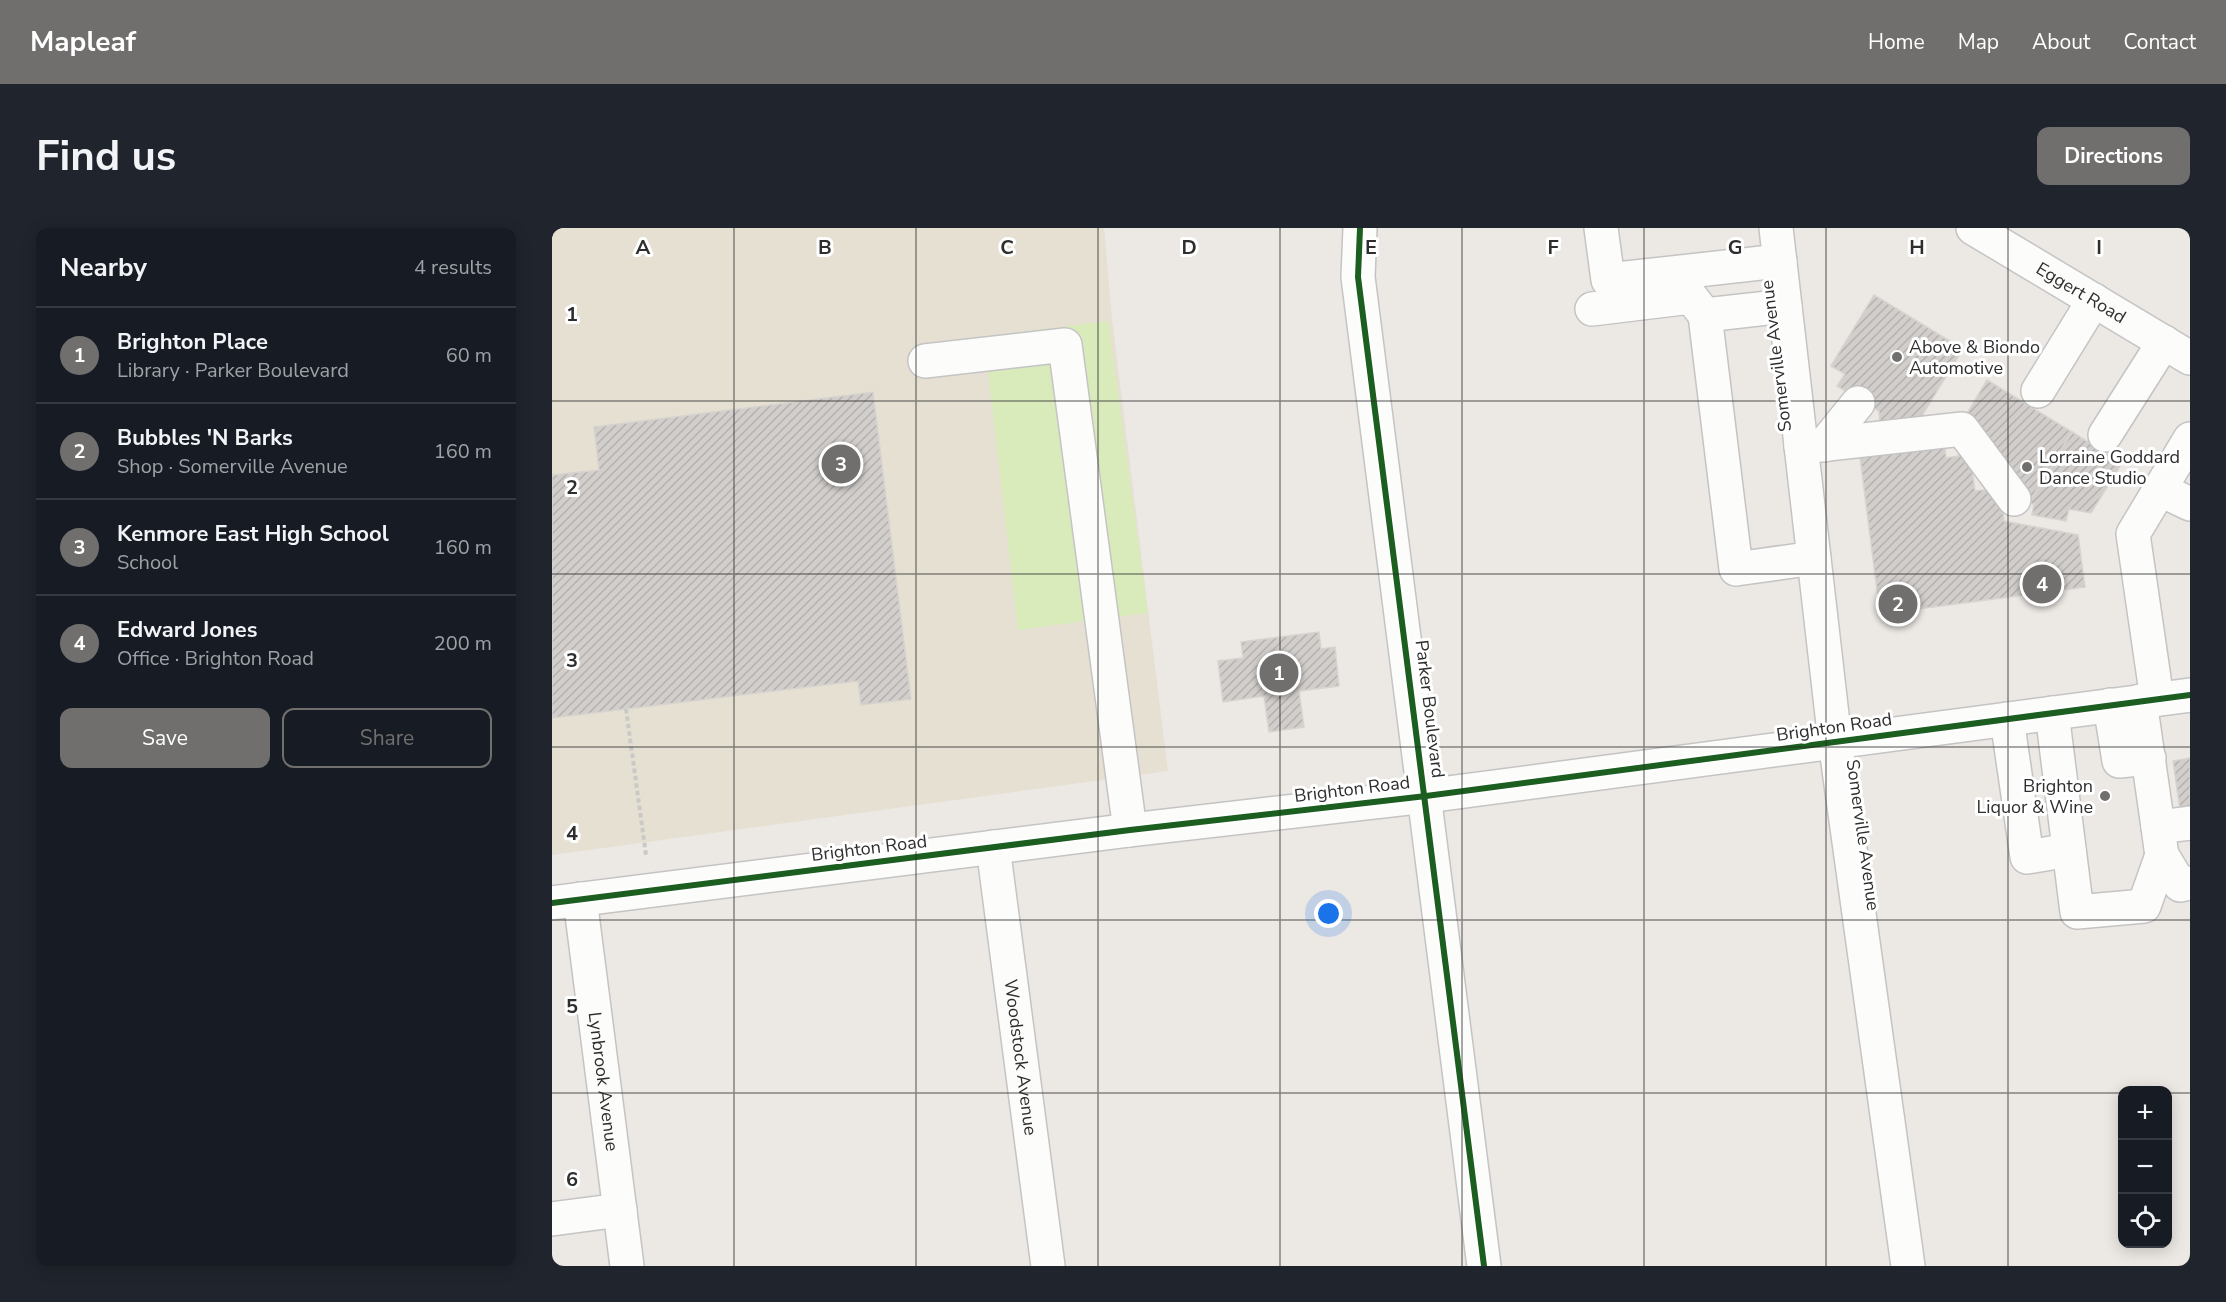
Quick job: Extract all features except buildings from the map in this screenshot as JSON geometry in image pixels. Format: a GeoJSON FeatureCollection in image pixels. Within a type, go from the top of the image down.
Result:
{"type":"FeatureCollection","features":[{"type":"Feature","properties":{"kind":"street","name":"Parker Boulevard"},"geometry":{"type":"LineString","coordinates":[[1360,228],[1358,277],[1426,796],[1484,1266]]}},
{"type":"Feature","properties":{"kind":"street"},"geometry":{"type":"LineString","coordinates":[[1601,228],[1608,280],[1780,261]]}},
{"type":"Feature","properties":{"kind":"street","name":"Somerville Avenue"},"geometry":{"type":"LineString","coordinates":[[1776,228],[1785,306],[1813,446],[1814,558],[1835,741],[1908,1266]]}},
{"type":"Feature","properties":{"kind":"street","name":"Eggert Road"},"geometry":{"type":"LineString","coordinates":[[1973,228],[2177,350]]}},
{"type":"Feature","properties":{"kind":"street"},"geometry":{"type":"LineString","coordinates":[[1592,309],[1690,297],[1705,315],[1736,570],[1814,558]]}},
{"type":"Feature","properties":{"kind":"street"},"geometry":{"type":"LineString","coordinates":[[2038,391],[2094,300]]}},
{"type":"Feature","properties":{"kind":"street"},"geometry":{"type":"LineString","coordinates":[[1705,315],[1785,306]]}},
{"type":"Feature","properties":{"kind":"street"},"geometry":{"type":"LineString","coordinates":[[925,361],[1065,345],[1130,830]]}},
{"type":"Feature","properties":{"kind":"street"},"geometry":{"type":"LineString","coordinates":[[2105,435],[2177,350]]}},
{"type":"Feature","properties":{"kind":"street"},"geometry":{"type":"LineString","coordinates":[[1813,446],[1858,402]]}},
{"type":"Feature","properties":{"kind":"street"},"geometry":{"type":"LineString","coordinates":[[1813,446],[1962,429],[2014,499]]}},
{"type":"Feature","properties":{"kind":"street"},"geometry":{"type":"LineString","coordinates":[[2190,439],[2133,534],[2136,702],[2149,758],[2160,841],[2180,885],[2190,884]]}},
{"type":"Feature","properties":{"kind":"street"},"geometry":{"type":"LineString","coordinates":[[2159,489],[2190,504]]}},
{"type":"Feature","properties":{"kind":"street","name":"Brighton Road"},"geometry":{"type":"LineString","coordinates":[[566,901],[1130,830],[1426,796],[2190,695]]}},
{"type":"Feature","properties":{"kind":"street"},"geometry":{"type":"LineString","coordinates":[[2052,713],[2078,912],[2144,906],[2160,841],[2190,823]]}},
{"type":"Feature","properties":{"kind":"street"},"geometry":{"type":"LineString","coordinates":[[2007,719],[2027,857],[2069,850]]}},
{"type":"Feature","properties":{"kind":"street","name":"Woodstock Avenue"},"geometry":{"type":"LineString","coordinates":[[993,847],[1048,1266]]}},
{"type":"Feature","properties":{"kind":"street","name":"Lynbrook Avenue"},"geometry":{"type":"LineString","coordinates":[[566,901],[620,1210],[627,1266]]}},
{"type":"Feature","properties":{"kind":"street"},"geometry":{"type":"LineString","coordinates":[[553,1215],[620,1210]]}},
{"type":"Feature","properties":{"kind":"path"},"geometry":{"type":"LineString","coordinates":[[626,709],[646,855]]}},
{"type":"Feature","properties":{"kind":"shaded area"},"geometry":{"type":"Polygon","coordinates":[[[552,228],[1104,228],[1112,319],[1168,771],[552,855],[552,228]]]}},
{"type":"Feature","properties":{"kind":"green space"},"geometry":{"type":"Polygon","coordinates":[[[1108,321],[1148,613],[1018,630],[984,337],[1108,321]]]}},
{"type":"Feature","properties":{"kind":"cycle path"},"geometry":{"type":"LineString","coordinates":[[1360,228],[1358,277],[1484,1266]]}},
{"type":"Feature","properties":{"kind":"cycle path"},"geometry":{"type":"LineString","coordinates":[[552,903],[1130,830],[1426,796],[2190,695]]}},
{"type":"Feature","properties":{"kind":"place","name":"Above & Biondo Automotive"},"geometry":{"type":"Point","coordinates":[1897,357]}},
{"type":"Feature","properties":{"kind":"place","name":"Kenmore East High School"},"geometry":{"type":"Point","coordinates":[841,464]}},
{"type":"Feature","properties":{"kind":"place","name":"Lorraine Goddard Dance Studio"},"geometry":{"type":"Point","coordinates":[2027,467]}},
{"type":"Feature","properties":{"kind":"place","name":"Edward Jones"},"geometry":{"type":"Point","coordinates":[2042,584]}},
{"type":"Feature","properties":{"kind":"place","name":"Bubbles 'N Barks"},"geometry":{"type":"Point","coordinates":[1898,604]}},
{"type":"Feature","properties":{"kind":"place","name":"Brighton Place"},"geometry":{"type":"Point","coordinates":[1279,673]}},
{"type":"Feature","properties":{"kind":"place","name":"Brighton Liquor & Wine"},"geometry":{"type":"Point","coordinates":[2105,796]}}]}
